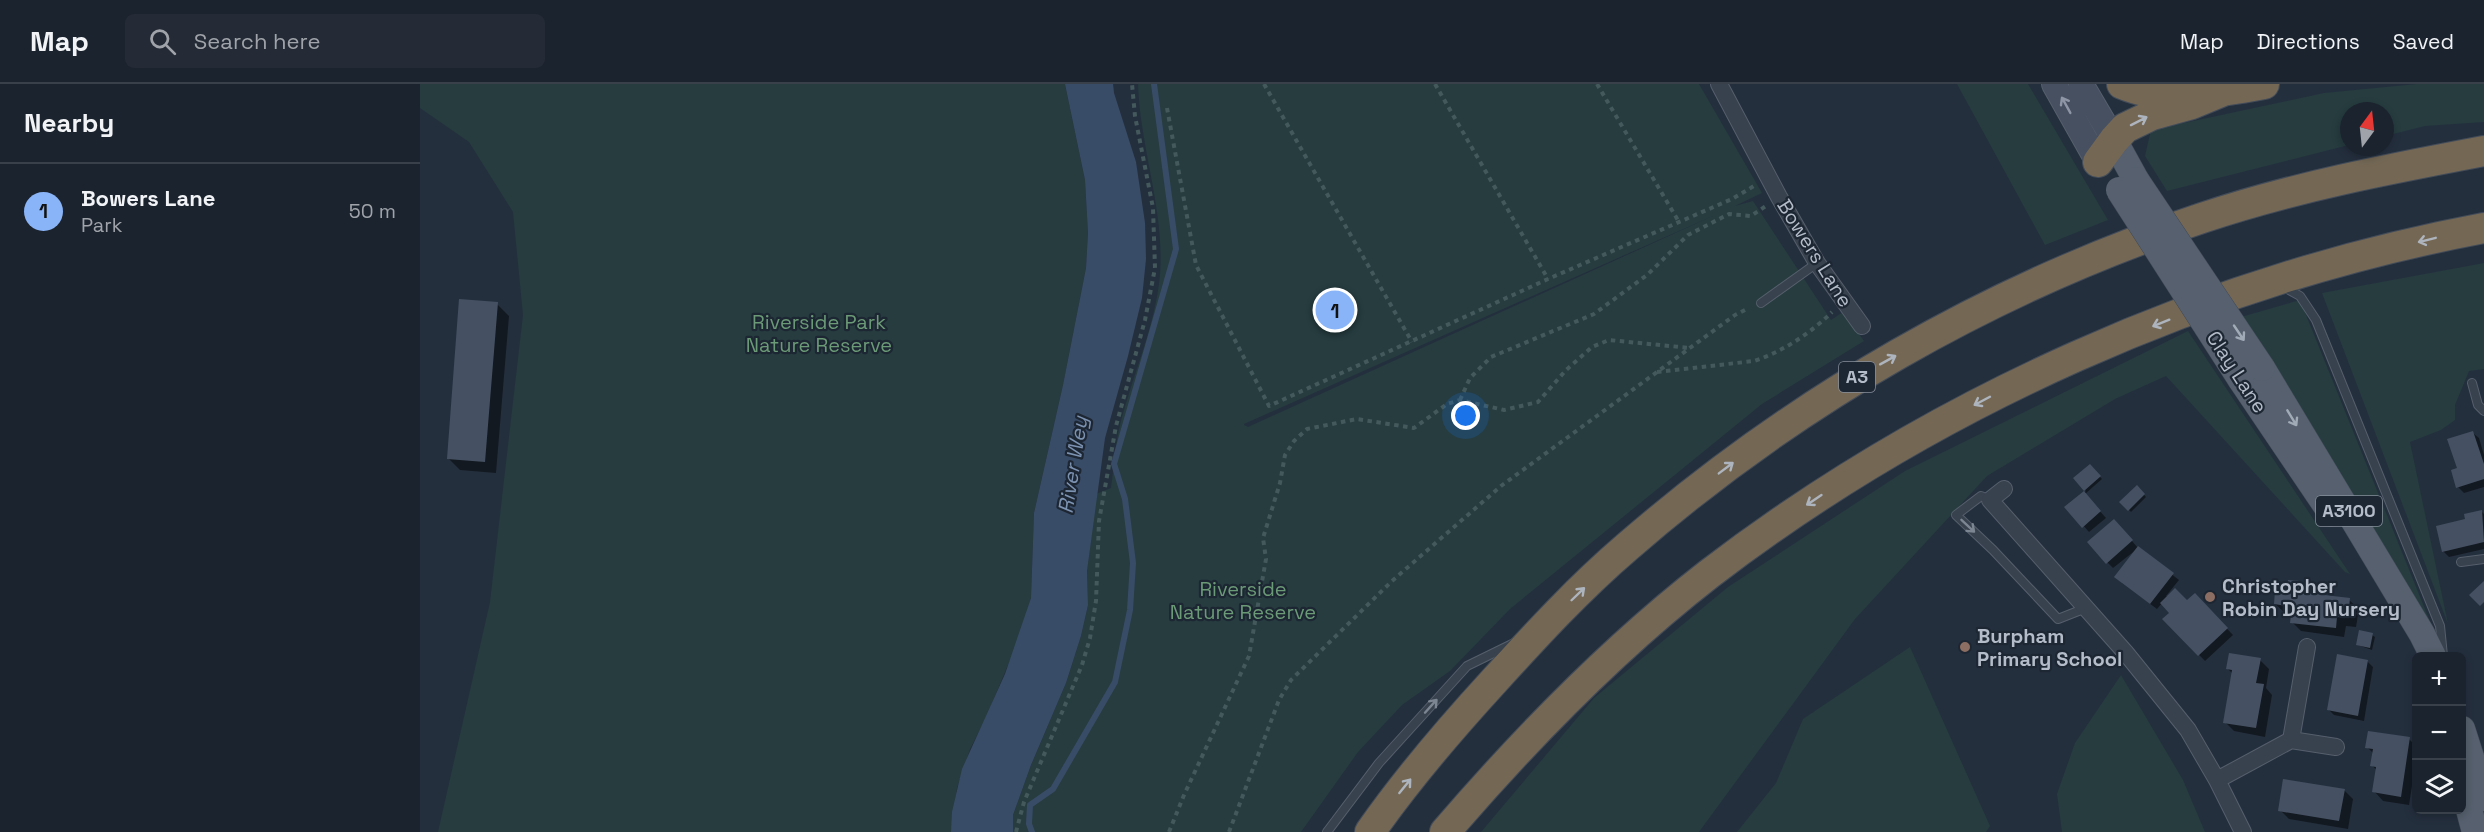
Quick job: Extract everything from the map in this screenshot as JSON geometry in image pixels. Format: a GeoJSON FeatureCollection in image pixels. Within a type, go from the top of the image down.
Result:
{"type":"FeatureCollection","features":[{"type":"Feature","properties":{"kind":"highway"},"geometry":{"type":"LineString","coordinates":[[2122,84],[2151,93],[2201,94],[2264,84]]}},
{"type":"Feature","properties":{"kind":"highway"},"geometry":{"type":"LineString","coordinates":[[2106,151],[2125,128],[2152,115],[2192,104],[2221,92]]}},
{"type":"Feature","properties":{"kind":"highway","name":"A3"},"geometry":{"type":"LineString","coordinates":[[1370,832],[1463,715],[1541,629],[1625,549],[1692,493],[1766,437],[1853,380],[1941,330],[2025,287],[2112,250],[2214,214],[2298,190],[2389,169],[2484,152]]}},
{"type":"Feature","properties":{"kind":"highway"},"geometry":{"type":"LineString","coordinates":[[1444,832],[1566,699],[1646,626],[1708,575],[1776,525],[1848,477],[1933,427],[2008,387],[2080,355],[2274,281],[2312,269],[2484,228]]}},
{"type":"Feature","properties":{"kind":"main road","name":"Clay Lane"},"geometry":{"type":"LineString","coordinates":[[2106,151],[2422,634],[2431,652]]}},
{"type":"Feature","properties":{"kind":"main road","name":"Clay Lane"},"geometry":{"type":"LineString","coordinates":[[2252,374],[2371,572],[2412,653]]}},
{"type":"Feature","properties":{"kind":"main road"},"geometry":{"type":"LineString","coordinates":[[2466,742],[2484,798]]}},
{"type":"Feature","properties":{"kind":"main road"},"geometry":{"type":"LineString","coordinates":[[2466,798],[2475,832]]}},
{"type":"Feature","properties":{"kind":"street","name":"Bowers Lane"},"geometry":{"type":"LineString","coordinates":[[1719,84],[1816,262],[1862,326]]}},
{"type":"Feature","properties":{"kind":"street","name":"Clay Lane"},"geometry":{"type":"LineString","coordinates":[[2054,84],[2106,151]]}},
{"type":"Feature","properties":{"kind":"street","name":"Clay Lane"},"geometry":{"type":"LineString","coordinates":[[2081,84],[2106,151]]}},
{"type":"Feature","properties":{"kind":"street"},"geometry":{"type":"LineString","coordinates":[[1997,495],[2086,608],[2188,730],[2243,832]]}},
{"type":"Feature","properties":{"kind":"street"},"geometry":{"type":"LineString","coordinates":[[2291,740],[2307,647]]}},
{"type":"Feature","properties":{"kind":"street"},"geometry":{"type":"LineString","coordinates":[[2217,780],[2291,740],[2336,747]]}},
{"type":"Feature","properties":{"kind":"lane"},"geometry":{"type":"LineString","coordinates":[[1761,303],[1816,262]]}},
{"type":"Feature","properties":{"kind":"lane"},"geometry":{"type":"LineString","coordinates":[[2274,281],[2300,296],[2316,320],[2440,626],[2443,652]]}},
{"type":"Feature","properties":{"kind":"lane"},"geometry":{"type":"LineString","coordinates":[[2472,383],[2478,405],[2484,411]]}},
{"type":"Feature","properties":{"kind":"lane"},"geometry":{"type":"LineString","coordinates":[[1997,495],[1981,496],[1956,515],[1994,550],[2058,619],[2086,608]]}},
{"type":"Feature","properties":{"kind":"lane"},"geometry":{"type":"LineString","coordinates":[[2461,562],[2484,559]]}},
{"type":"Feature","properties":{"kind":"lane"},"geometry":{"type":"LineString","coordinates":[[1327,832],[1379,763],[1467,666],[1541,629]]}},
{"type":"Feature","properties":{"kind":"path"},"geometry":{"type":"LineString","coordinates":[[1016,832],[1024,802],[1082,665],[1090,638],[1096,601],[1099,521],[1116,426],[1145,320],[1155,268],[1156,238],[1153,208],[1135,116],[1132,84]]}},
{"type":"Feature","properties":{"kind":"path"},"geometry":{"type":"LineString","coordinates":[[1264,84],[1412,342]]}},
{"type":"Feature","properties":{"kind":"path"},"geometry":{"type":"LineString","coordinates":[[1435,84],[1548,279]]}},
{"type":"Feature","properties":{"kind":"path"},"geometry":{"type":"LineString","coordinates":[[1597,84],[1679,222]]}},
{"type":"Feature","properties":{"kind":"path"},"geometry":{"type":"LineString","coordinates":[[1167,108],[1196,265],[1269,406],[1548,279],[1732,199],[1769,178]]}},
{"type":"Feature","properties":{"kind":"path"},"geometry":{"type":"LineString","coordinates":[[1460,400],[1470,378],[1491,357],[1594,314],[1647,275],[1688,235],[1729,214],[1751,216],[1779,197]]}},
{"type":"Feature","properties":{"kind":"path"},"geometry":{"type":"LineString","coordinates":[[1657,372],[1754,361],[1768,357],[1815,328],[1844,300]]}},
{"type":"Feature","properties":{"kind":"path"},"geometry":{"type":"LineString","coordinates":[[1229,832],[1280,700],[1291,680],[1392,581],[1501,486],[1735,315],[1761,303]]}},
{"type":"Feature","properties":{"kind":"path"},"geometry":{"type":"LineString","coordinates":[[1169,832],[1249,656],[1266,559],[1263,538],[1286,455],[1294,441],[1307,429],[1357,419],[1414,428],[1447,404],[1460,400],[1504,410],[1539,402],[1566,370],[1592,347],[1609,340],[1689,348]]}},
{"type":"Feature","properties":{"kind":"green space","name":"Riverside Park Nature Reserve"},"geometry":{"type":"Polygon","coordinates":[[[420,84],[1065,84],[1085,180],[1088,233],[1086,268],[1034,513],[1031,598],[1018,641],[985,720],[970,749],[957,788],[951,832],[438,832],[490,602],[523,315],[513,212],[469,142],[420,108],[420,84]]]}},
{"type":"Feature","properties":{"kind":"green space","name":"Riverside Nature Reserve"},"geometry":{"type":"Polygon","coordinates":[[[1138,84],[1699,84],[1762,193],[1735,206],[1753,201],[1831,320],[1843,312],[1864,341],[1762,404],[1510,609],[1450,671],[1402,705],[1358,752],[1301,832],[1013,832],[1013,815],[1031,765],[1066,683],[1081,636],[1088,605],[1087,571],[1096,494],[1111,488],[1120,425],[1149,332],[1157,294],[1161,251],[1159,227],[1138,84]],[[1715,215],[1244,424],[1248,427],[1715,215]]]}},
{"type":"Feature","properties":{"kind":"green space"},"geometry":{"type":"Polygon","coordinates":[[[1957,84],[2028,84],[2108,220],[2045,245],[1957,84]]]}},
{"type":"Feature","properties":{"kind":"green space"},"geometry":{"type":"Polygon","coordinates":[[[2417,84],[2484,84],[2484,122],[2425,126],[2394,134],[2394,102],[2340,102],[2340,147],[2167,191],[2145,156],[2151,130],[2324,93],[2417,84]]]}},
{"type":"Feature","properties":{"kind":"green space"},"geometry":{"type":"Polygon","coordinates":[[[2484,263],[2484,369],[2469,371],[2455,405],[2455,420],[2441,430],[2410,442],[2448,624],[2322,293],[2484,263]]]}},
{"type":"Feature","properties":{"kind":"green space"},"geometry":{"type":"Polygon","coordinates":[[[2300,300],[2431,624],[2241,317],[2300,300]]]}},
{"type":"Feature","properties":{"kind":"green space"},"geometry":{"type":"Polygon","coordinates":[[[2188,331],[2350,574],[2345,572],[2166,376],[2115,399],[1987,476],[1855,619],[1699,832],[1481,832],[1594,698],[1728,587],[1905,471],[2188,331]]]}},
{"type":"Feature","properties":{"kind":"green space"},"geometry":{"type":"Polygon","coordinates":[[[1910,647],[1990,826],[1986,832],[1737,832],[1776,783],[1803,719],[1910,647]]]}},
{"type":"Feature","properties":{"kind":"green space"},"geometry":{"type":"Polygon","coordinates":[[[2121,675],[2183,780],[2205,832],[2062,832],[2057,794],[2075,743],[2121,675]]]}},
{"type":"Feature","properties":{"kind":"water","name":"River Wey"},"geometry":{"type":"Polygon","coordinates":[[[1065,84],[1113,84],[1136,162],[1145,223],[1146,259],[1142,298],[1105,438],[1087,571],[1088,605],[1081,636],[1066,683],[1031,765],[1013,815],[1013,832],[951,832],[952,812],[962,769],[1005,674],[1031,598],[1034,513],[1086,268],[1088,233],[1085,180],[1065,84]]]}},
{"type":"Feature","properties":{"kind":"building"},"geometry":{"type":"Polygon","coordinates":[[[459,299],[498,302],[485,462],[447,459],[459,299]]]}},
{"type":"Feature","properties":{"kind":"building"},"geometry":{"type":"Polygon","coordinates":[[[2473,431],[2484,464],[2484,479],[2456,488],[2451,470],[2457,468],[2447,439],[2473,431]]]}},
{"type":"Feature","properties":{"kind":"building"},"geometry":{"type":"Polygon","coordinates":[[[2090,464],[2101,476],[2084,491],[2073,478],[2090,464]]]}},
{"type":"Feature","properties":{"kind":"building"},"geometry":{"type":"Polygon","coordinates":[[[2137,485],[2145,494],[2128,511],[2119,502],[2137,485]]]}},
{"type":"Feature","properties":{"kind":"building"},"geometry":{"type":"Polygon","coordinates":[[[2084,491],[2101,511],[2082,528],[2064,507],[2084,491]]]}},
{"type":"Feature","properties":{"kind":"building"},"geometry":{"type":"Polygon","coordinates":[[[2482,510],[2484,542],[2442,552],[2436,526],[2465,519],[2464,514],[2482,510]]]}},
{"type":"Feature","properties":{"kind":"building"},"geometry":{"type":"Polygon","coordinates":[[[2114,519],[2133,540],[2106,564],[2087,542],[2114,519]]]}},
{"type":"Feature","properties":{"kind":"building"},"geometry":{"type":"Polygon","coordinates":[[[2138,546],[2174,573],[2150,604],[2114,577],[2138,546]]]}},
{"type":"Feature","properties":{"kind":"building"},"geometry":{"type":"Polygon","coordinates":[[[2288,580],[2300,581],[2299,592],[2350,598],[2348,618],[2337,617],[2336,628],[2290,623],[2292,607],[2274,604],[2275,591],[2286,592],[2288,580]]]}},
{"type":"Feature","properties":{"kind":"building"},"geometry":{"type":"Polygon","coordinates":[[[2484,581],[2484,602],[2480,606],[2469,595],[2484,581]]]}},
{"type":"Feature","properties":{"kind":"building"},"geometry":{"type":"Polygon","coordinates":[[[2175,588],[2187,600],[2195,593],[2228,628],[2198,656],[2162,619],[2169,613],[2160,603],[2175,588]]]}},
{"type":"Feature","properties":{"kind":"building"},"geometry":{"type":"Polygon","coordinates":[[[2359,630],[2373,633],[2370,648],[2356,645],[2359,630]]]}},
{"type":"Feature","properties":{"kind":"building"},"geometry":{"type":"Polygon","coordinates":[[[2229,653],[2261,658],[2256,683],[2264,684],[2256,728],[2223,723],[2232,670],[2226,669],[2229,653]]]}},
{"type":"Feature","properties":{"kind":"building"},"geometry":{"type":"Polygon","coordinates":[[[2337,654],[2368,660],[2358,716],[2327,710],[2337,654]]]}},
{"type":"Feature","properties":{"kind":"building"},"geometry":{"type":"Polygon","coordinates":[[[2368,731],[2410,737],[2401,797],[2372,792],[2376,767],[2370,766],[2373,749],[2365,748],[2368,731]]]}},
{"type":"Feature","properties":{"kind":"building"},"geometry":{"type":"Polygon","coordinates":[[[2283,779],[2345,789],[2339,821],[2278,811],[2283,779]]]}},
{"type":"Feature","properties":{"kind":"waterway"},"geometry":{"type":"LineString","coordinates":[[1032,832],[1029,824],[1030,805],[1053,789],[1115,682],[1130,610],[1133,563],[1125,499],[1114,464],[1176,249],[1154,84]]}},
{"type":"Feature","properties":{"kind":"place","name":"Bowers Lane"},"geometry":{"type":"Point","coordinates":[1335,310]}},
{"type":"Feature","properties":{"kind":"place","name":"Christopher Robin Day Nursery"},"geometry":{"type":"Point","coordinates":[2210,597]}},
{"type":"Feature","properties":{"kind":"place","name":"Burpham Primary School"},"geometry":{"type":"Point","coordinates":[1965,647]}}]}
